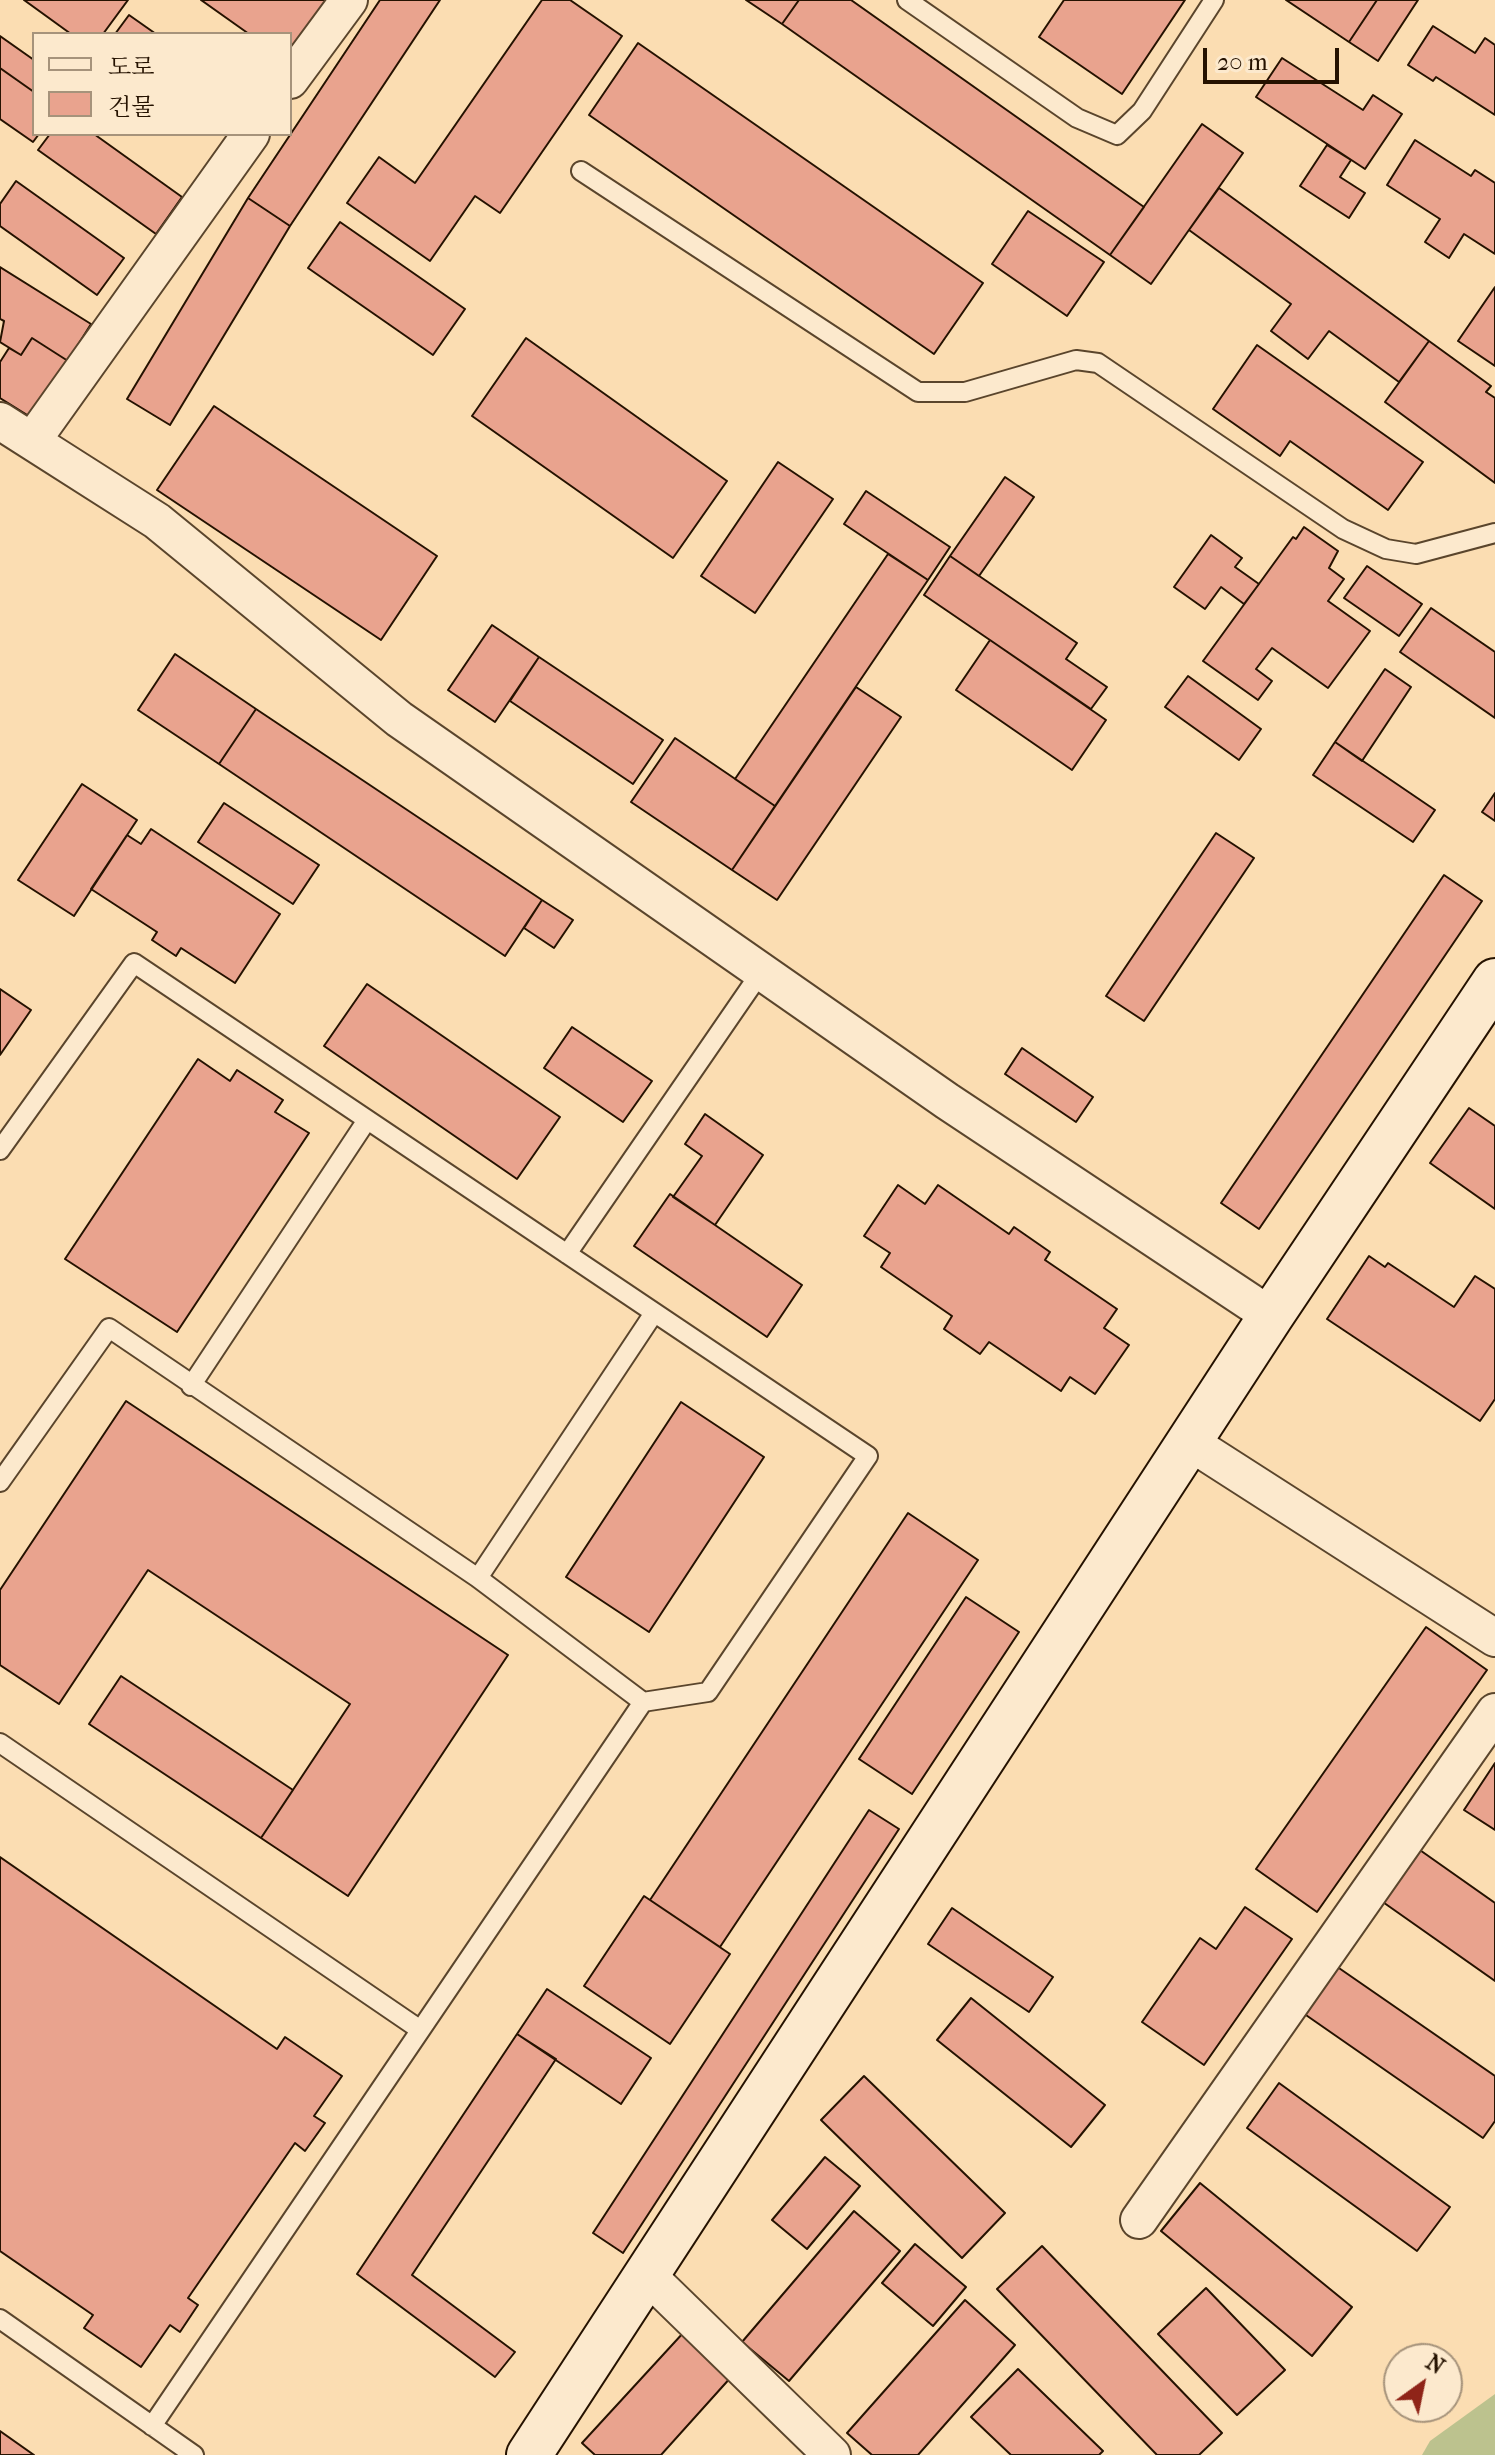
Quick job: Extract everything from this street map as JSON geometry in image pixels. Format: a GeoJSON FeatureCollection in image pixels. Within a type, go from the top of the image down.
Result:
{"type":"FeatureCollection","features":[{"type":"Feature","properties":{"kind":"street"},"geometry":{"type":"LineString","coordinates":[[292,77],[349,0]]}},
{"type":"Feature","properties":{"kind":"street"},"geometry":{"type":"LineString","coordinates":[[32,441],[250,136]]}},
{"type":"Feature","properties":{"kind":"street"},"geometry":{"type":"LineString","coordinates":[[0,421],[157,521],[399,719],[947,1101],[1271,1316]]}},
{"type":"Feature","properties":{"kind":"street"},"geometry":{"type":"LineString","coordinates":[[529,2455],[1271,1316],[1495,981]]}},
{"type":"Feature","properties":{"kind":"street"},"geometry":{"type":"LineString","coordinates":[[1191,1443],[1495,1638]]}},
{"type":"Feature","properties":{"kind":"street"},"geometry":{"type":"LineString","coordinates":[[1139,2220],[1495,1712]]}},
{"type":"Feature","properties":{"kind":"street"},"geometry":{"type":"LineString","coordinates":[[647,2275],[832,2455]]}},
{"type":"Feature","properties":{"kind":"lane"},"geometry":{"type":"LineString","coordinates":[[907,0],[1077,118],[1117,135],[1142,111],[1214,0]]}},
{"type":"Feature","properties":{"kind":"lane"},"geometry":{"type":"LineString","coordinates":[[581,171],[918,392],[965,392],[1076,360],[1098,363],[1343,529],[1386,549],[1416,554],[1495,533]]}},
{"type":"Feature","properties":{"kind":"lane"},"geometry":{"type":"LineString","coordinates":[[0,1150],[134,963],[868,1456],[708,1692],[643,1702],[478,1578],[109,1328],[0,1482]]}},
{"type":"Feature","properties":{"kind":"lane"},"geometry":{"type":"LineString","coordinates":[[567,1254],[761,972]]}},
{"type":"Feature","properties":{"kind":"lane"},"geometry":{"type":"LineString","coordinates":[[191,1386],[367,1120]]}},
{"type":"Feature","properties":{"kind":"lane"},"geometry":{"type":"LineString","coordinates":[[478,1578],[654,1313]]}},
{"type":"Feature","properties":{"kind":"lane"},"geometry":{"type":"LineString","coordinates":[[152,2426],[643,1702]]}},
{"type":"Feature","properties":{"kind":"lane"},"geometry":{"type":"LineString","coordinates":[[0,1743],[419,2029]]}},
{"type":"Feature","properties":{"kind":"lane"},"geometry":{"type":"LineString","coordinates":[[0,2319],[194,2455]]}},
{"type":"Feature","properties":{"kind":"green space"},"geometry":{"type":"Polygon","coordinates":[[[1495,2394],[1495,2455],[1422,2455],[1430,2441],[1455,2423],[1463,2423],[1463,2417],[1495,2394]]]}},
{"type":"Feature","properties":{"kind":"building"},"geometry":{"type":"Polygon","coordinates":[[[24,0],[128,0],[104,32],[68,32],[24,0]]]}},
{"type":"Feature","properties":{"kind":"building"},"geometry":{"type":"Polygon","coordinates":[[[201,0],[329,0],[292,52],[292,32],[246,32],[201,0]]]}},
{"type":"Feature","properties":{"kind":"building"},"geometry":{"type":"Polygon","coordinates":[[[380,0],[440,0],[290,226],[248,198],[380,0]]]}},
{"type":"Feature","properties":{"kind":"building"},"geometry":{"type":"Polygon","coordinates":[[[542,0],[570,0],[622,36],[500,213],[475,196],[430,261],[347,203],[379,157],[415,183],[542,0]]]}},
{"type":"Feature","properties":{"kind":"building"},"geometry":{"type":"Polygon","coordinates":[[[746,0],[799,0],[782,24],[746,0]]]}},
{"type":"Feature","properties":{"kind":"building"},"geometry":{"type":"Polygon","coordinates":[[[799,0],[851,0],[1144,207],[1110,255],[782,24],[799,0]]]}},
{"type":"Feature","properties":{"kind":"building"},"geometry":{"type":"Polygon","coordinates":[[[1064,0],[1185,0],[1122,94],[1039,37],[1064,0]]]}},
{"type":"Feature","properties":{"kind":"building"},"geometry":{"type":"Polygon","coordinates":[[[1286,0],[1377,0],[1349,42],[1286,0]]]}},
{"type":"Feature","properties":{"kind":"building"},"geometry":{"type":"Polygon","coordinates":[[[1377,0],[1418,0],[1378,61],[1349,42],[1377,0]]]}},
{"type":"Feature","properties":{"kind":"building"},"geometry":{"type":"Polygon","coordinates":[[[129,15],[153,32],[116,32],[129,15]]]}},
{"type":"Feature","properties":{"kind":"building"},"geometry":{"type":"Polygon","coordinates":[[[1433,26],[1475,53],[1485,38],[1495,45],[1495,115],[1436,77],[1433,81],[1408,65],[1433,26]]]}},
{"type":"Feature","properties":{"kind":"building"},"geometry":{"type":"Polygon","coordinates":[[[0,36],[32,59],[32,91],[0,68],[0,36]]]}},
{"type":"Feature","properties":{"kind":"building"},"geometry":{"type":"Polygon","coordinates":[[[638,43],[983,283],[934,354],[589,115],[638,43]]]}},
{"type":"Feature","properties":{"kind":"building"},"geometry":{"type":"Polygon","coordinates":[[[1282,58],[1363,110],[1373,95],[1402,114],[1365,169],[1256,97],[1282,58]]]}},
{"type":"Feature","properties":{"kind":"building"},"geometry":{"type":"Polygon","coordinates":[[[0,68],[32,91],[32,136],[38,136],[33,142],[0,119],[0,68]]]}},
{"type":"Feature","properties":{"kind":"building"},"geometry":{"type":"Polygon","coordinates":[[[1202,124],[1243,153],[1151,284],[1110,255],[1202,124]]]}},
{"type":"Feature","properties":{"kind":"building"},"geometry":{"type":"Polygon","coordinates":[[[48,136],[97,136],[182,197],[156,234],[38,150],[48,136]]]}},
{"type":"Feature","properties":{"kind":"building"},"geometry":{"type":"Polygon","coordinates":[[[1415,140],[1471,176],[1475,170],[1495,183],[1495,254],[1464,234],[1449,258],[1425,242],[1440,219],[1387,185],[1415,140]]]}},
{"type":"Feature","properties":{"kind":"building"},"geometry":{"type":"Polygon","coordinates":[[[1327,145],[1351,160],[1340,177],[1365,193],[1349,218],[1300,186],[1327,145]]]}},
{"type":"Feature","properties":{"kind":"building"},"geometry":{"type":"Polygon","coordinates":[[[16,181],[124,258],[97,295],[0,226],[0,204],[16,181]]]}},
{"type":"Feature","properties":{"kind":"building"},"geometry":{"type":"Polygon","coordinates":[[[1219,188],[1429,341],[1399,382],[1329,331],[1308,359],[1271,331],[1291,304],[1189,230],[1219,188]]]}},
{"type":"Feature","properties":{"kind":"building"},"geometry":{"type":"Polygon","coordinates":[[[248,198],[290,226],[170,425],[127,399],[248,198]]]}},
{"type":"Feature","properties":{"kind":"building"},"geometry":{"type":"Polygon","coordinates":[[[1028,211],[1104,262],[1067,316],[992,264],[1028,211]]]}},
{"type":"Feature","properties":{"kind":"building"},"geometry":{"type":"Polygon","coordinates":[[[340,222],[465,309],[433,355],[308,268],[340,222]]]}},
{"type":"Feature","properties":{"kind":"building"},"geometry":{"type":"Polygon","coordinates":[[[0,267],[91,324],[68,361],[32,338],[21,355],[0,342],[4,321],[0,319],[0,267]]]}},
{"type":"Feature","properties":{"kind":"building"},"geometry":{"type":"Polygon","coordinates":[[[1495,287],[1495,366],[1458,341],[1495,287]]]}},
{"type":"Feature","properties":{"kind":"building"},"geometry":{"type":"Polygon","coordinates":[[[32,338],[68,361],[32,418],[0,398],[0,362],[9,348],[21,355],[32,338]]]}},
{"type":"Feature","properties":{"kind":"building"},"geometry":{"type":"Polygon","coordinates":[[[526,338],[727,481],[673,558],[472,416],[526,338]]]}},
{"type":"Feature","properties":{"kind":"building"},"geometry":{"type":"Polygon","coordinates":[[[1429,341],[1491,386],[1486,392],[1495,398],[1495,483],[1385,402],[1429,341]]]}},
{"type":"Feature","properties":{"kind":"building"},"geometry":{"type":"Polygon","coordinates":[[[1257,345],[1423,462],[1388,510],[1290,441],[1280,456],[1213,409],[1257,345]]]}},
{"type":"Feature","properties":{"kind":"building"},"geometry":{"type":"Polygon","coordinates":[[[214,406],[437,556],[381,640],[157,490],[214,406]]]}},
{"type":"Feature","properties":{"kind":"building"},"geometry":{"type":"Polygon","coordinates":[[[778,462],[833,499],[755,613],[701,576],[778,462]]]}},
{"type":"Feature","properties":{"kind":"building"},"geometry":{"type":"Polygon","coordinates":[[[1005,477],[1034,497],[979,576],[950,556],[1005,477]]]}},
{"type":"Feature","properties":{"kind":"building"},"geometry":{"type":"Polygon","coordinates":[[[866,491],[950,547],[928,580],[844,524],[866,491]]]}},
{"type":"Feature","properties":{"kind":"building"},"geometry":{"type":"Polygon","coordinates":[[[1304,527],[1338,551],[1329,568],[1344,579],[1328,601],[1370,631],[1328,688],[1272,648],[1256,669],[1272,681],[1258,700],[1203,661],[1293,537],[1296,539],[1304,527]]]}},
{"type":"Feature","properties":{"kind":"building"},"geometry":{"type":"Polygon","coordinates":[[[1211,535],[1242,558],[1235,567],[1259,584],[1244,604],[1221,587],[1205,609],[1174,587],[1211,535]]]}},
{"type":"Feature","properties":{"kind":"building"},"geometry":{"type":"Polygon","coordinates":[[[888,554],[928,580],[775,806],[735,779],[888,554]]]}},
{"type":"Feature","properties":{"kind":"building"},"geometry":{"type":"Polygon","coordinates":[[[950,556],[1077,643],[1066,659],[1107,687],[1091,709],[924,595],[950,556]]]}},
{"type":"Feature","properties":{"kind":"building"},"geometry":{"type":"Polygon","coordinates":[[[1367,566],[1422,604],[1399,636],[1344,598],[1367,566]]]}},
{"type":"Feature","properties":{"kind":"building"},"geometry":{"type":"Polygon","coordinates":[[[1431,608],[1495,652],[1495,718],[1400,652],[1431,608]]]}},
{"type":"Feature","properties":{"kind":"building"},"geometry":{"type":"Polygon","coordinates":[[[492,625],[539,657],[495,722],[448,690],[492,625]]]}},
{"type":"Feature","properties":{"kind":"building"},"geometry":{"type":"Polygon","coordinates":[[[990,640],[1106,720],[1072,770],[956,690],[990,640]]]}},
{"type":"Feature","properties":{"kind":"building"},"geometry":{"type":"Polygon","coordinates":[[[175,654],[256,709],[219,764],[138,710],[175,654]]]}},
{"type":"Feature","properties":{"kind":"building"},"geometry":{"type":"Polygon","coordinates":[[[539,657],[663,740],[633,784],[510,701],[539,657]]]}},
{"type":"Feature","properties":{"kind":"building"},"geometry":{"type":"Polygon","coordinates":[[[1385,669],[1411,687],[1362,761],[1335,742],[1385,669]]]}},
{"type":"Feature","properties":{"kind":"building"},"geometry":{"type":"Polygon","coordinates":[[[1188,676],[1261,729],[1239,760],[1165,707],[1188,676]]]}},
{"type":"Feature","properties":{"kind":"building"},"geometry":{"type":"Polygon","coordinates":[[[856,687],[901,717],[777,900],[732,870],[856,687]]]}},
{"type":"Feature","properties":{"kind":"building"},"geometry":{"type":"Polygon","coordinates":[[[256,709],[542,900],[505,956],[219,764],[256,709]]]}},
{"type":"Feature","properties":{"kind":"building"},"geometry":{"type":"Polygon","coordinates":[[[675,738],[775,806],[732,870],[631,802],[675,738]]]}},
{"type":"Feature","properties":{"kind":"building"},"geometry":{"type":"Polygon","coordinates":[[[1335,742],[1435,810],[1413,842],[1313,775],[1335,742]]]}},
{"type":"Feature","properties":{"kind":"building"},"geometry":{"type":"Polygon","coordinates":[[[82,784],[137,820],[74,916],[18,880],[82,784]]]}},
{"type":"Feature","properties":{"kind":"building"},"geometry":{"type":"Polygon","coordinates":[[[1495,793],[1495,821],[1482,812],[1495,793]]]}},
{"type":"Feature","properties":{"kind":"building"},"geometry":{"type":"Polygon","coordinates":[[[224,803],[319,865],[293,904],[198,842],[224,803]]]}},
{"type":"Feature","properties":{"kind":"building"},"geometry":{"type":"Polygon","coordinates":[[[151,829],[280,914],[235,983],[181,948],[176,956],[152,940],[157,932],[91,889],[127,835],[141,844],[151,829]]]}},
{"type":"Feature","properties":{"kind":"building"},"geometry":{"type":"Polygon","coordinates":[[[1216,833],[1254,858],[1144,1021],[1106,996],[1216,833]]]}},
{"type":"Feature","properties":{"kind":"building"},"geometry":{"type":"Polygon","coordinates":[[[1444,875],[1482,901],[1259,1229],[1221,1203],[1444,875]]]}},
{"type":"Feature","properties":{"kind":"building"},"geometry":{"type":"Polygon","coordinates":[[[542,900],[573,920],[554,948],[524,928],[542,900]]]}},
{"type":"Feature","properties":{"kind":"building"},"geometry":{"type":"Polygon","coordinates":[[[367,984],[560,1117],[517,1179],[324,1046],[367,984]]]}},
{"type":"Feature","properties":{"kind":"building"},"geometry":{"type":"Polygon","coordinates":[[[0,989],[31,1010],[0,1055],[0,989]]]}},
{"type":"Feature","properties":{"kind":"building"},"geometry":{"type":"Polygon","coordinates":[[[572,1027],[652,1081],[623,1122],[544,1068],[572,1027]]]}},
{"type":"Feature","properties":{"kind":"building"},"geometry":{"type":"Polygon","coordinates":[[[1022,1048],[1093,1097],[1076,1122],[1005,1074],[1022,1048]]]}},
{"type":"Feature","properties":{"kind":"building"},"geometry":{"type":"Polygon","coordinates":[[[198,1059],[230,1081],[237,1070],[283,1100],[275,1112],[309,1133],[177,1332],[65,1259],[198,1059]]]}},
{"type":"Feature","properties":{"kind":"building"},"geometry":{"type":"Polygon","coordinates":[[[1469,1108],[1495,1126],[1495,1209],[1430,1163],[1469,1108]]]}},
{"type":"Feature","properties":{"kind":"building"},"geometry":{"type":"Polygon","coordinates":[[[705,1114],[763,1155],[715,1225],[673,1197],[702,1156],[685,1144],[705,1114]]]}},
{"type":"Feature","properties":{"kind":"building"},"geometry":{"type":"Polygon","coordinates":[[[898,1185],[925,1204],[938,1185],[1009,1234],[1014,1227],[1050,1252],[1045,1260],[1117,1309],[1104,1328],[1129,1345],[1095,1394],[1070,1377],[1061,1391],[989,1342],[980,1354],[944,1329],[952,1316],[881,1267],[890,1253],[864,1236],[898,1185]]]}},
{"type":"Feature","properties":{"kind":"building"},"geometry":{"type":"Polygon","coordinates":[[[670,1194],[802,1285],[767,1337],[634,1246],[670,1194]]]}},
{"type":"Feature","properties":{"kind":"building"},"geometry":{"type":"Polygon","coordinates":[[[1369,1256],[1385,1267],[1388,1263],[1454,1307],[1475,1276],[1495,1289],[1495,1399],[1480,1421],[1327,1319],[1369,1256]]]}},
{"type":"Feature","properties":{"kind":"building"},"geometry":{"type":"Polygon","coordinates":[[[126,1401],[508,1655],[348,1896],[261,1838],[350,1704],[148,1570],[59,1704],[0,1665],[0,1590],[126,1401]]]}},
{"type":"Feature","properties":{"kind":"building"},"geometry":{"type":"Polygon","coordinates":[[[681,1402],[764,1457],[649,1632],[566,1577],[681,1402]]]}},
{"type":"Feature","properties":{"kind":"building"},"geometry":{"type":"Polygon","coordinates":[[[908,1513],[978,1560],[720,1947],[650,1900],[908,1513]]]}},
{"type":"Feature","properties":{"kind":"building"},"geometry":{"type":"Polygon","coordinates":[[[966,1597],[1019,1632],[912,1794],[859,1759],[966,1597]]]}},
{"type":"Feature","properties":{"kind":"building"},"geometry":{"type":"Polygon","coordinates":[[[1426,1627],[1487,1670],[1317,1912],[1256,1869],[1426,1627]]]}},
{"type":"Feature","properties":{"kind":"building"},"geometry":{"type":"Polygon","coordinates":[[[121,1676],[293,1790],[261,1838],[89,1724],[121,1676]]]}},
{"type":"Feature","properties":{"kind":"building"},"geometry":{"type":"Polygon","coordinates":[[[1495,1763],[1495,1830],[1464,1810],[1495,1763]]]}},
{"type":"Feature","properties":{"kind":"building"},"geometry":{"type":"Polygon","coordinates":[[[869,1810],[899,1829],[623,2253],[593,2233],[869,1810]]]}},
{"type":"Feature","properties":{"kind":"building"},"geometry":{"type":"Polygon","coordinates":[[[1417,1848],[1495,1903],[1495,1981],[1380,1900],[1417,1848]]]}},
{"type":"Feature","properties":{"kind":"building"},"geometry":{"type":"Polygon","coordinates":[[[0,1857],[277,2049],[285,2037],[342,2076],[314,2116],[325,2123],[305,2151],[295,2143],[188,2298],[198,2305],[180,2332],[170,2325],[141,2367],[84,2328],[93,2315],[0,2251],[0,1857]]]}},
{"type":"Feature","properties":{"kind":"building"},"geometry":{"type":"Polygon","coordinates":[[[644,1896],[730,1954],[670,2044],[584,1986],[644,1896]]]}},
{"type":"Feature","properties":{"kind":"building"},"geometry":{"type":"Polygon","coordinates":[[[1245,1907],[1292,1939],[1204,2065],[1142,2022],[1200,1938],[1216,1949],[1245,1907]]]}},
{"type":"Feature","properties":{"kind":"building"},"geometry":{"type":"Polygon","coordinates":[[[952,1908],[1053,1977],[1029,2012],[928,1944],[952,1908]]]}},
{"type":"Feature","properties":{"kind":"building"},"geometry":{"type":"Polygon","coordinates":[[[1336,1966],[1495,2076],[1495,2121],[1483,2138],[1303,2013],[1336,1966]]]}},
{"type":"Feature","properties":{"kind":"building"},"geometry":{"type":"Polygon","coordinates":[[[547,1989],[651,2058],[621,2104],[517,2034],[547,1989]]]}},
{"type":"Feature","properties":{"kind":"building"},"geometry":{"type":"Polygon","coordinates":[[[971,1998],[1105,2105],[1071,2147],[937,2040],[971,1998]]]}},
{"type":"Feature","properties":{"kind":"building"},"geometry":{"type":"Polygon","coordinates":[[[517,2034],[556,2059],[412,2275],[515,2352],[495,2377],[357,2274],[517,2034]]]}},
{"type":"Feature","properties":{"kind":"building"},"geometry":{"type":"Polygon","coordinates":[[[864,2076],[1005,2213],[962,2258],[821,2120],[864,2076]]]}},
{"type":"Feature","properties":{"kind":"building"},"geometry":{"type":"Polygon","coordinates":[[[1279,2083],[1450,2207],[1417,2251],[1247,2128],[1279,2083]]]}},
{"type":"Feature","properties":{"kind":"building"},"geometry":{"type":"Polygon","coordinates":[[[825,2157],[860,2186],[807,2249],[772,2220],[825,2157]]]}},
{"type":"Feature","properties":{"kind":"building"},"geometry":{"type":"Polygon","coordinates":[[[1200,2183],[1352,2307],[1312,2356],[1161,2231],[1200,2183]]]}},
{"type":"Feature","properties":{"kind":"building"},"geometry":{"type":"Polygon","coordinates":[[[854,2211],[900,2251],[789,2381],[742,2342],[854,2211]]]}},
{"type":"Feature","properties":{"kind":"building"},"geometry":{"type":"Polygon","coordinates":[[[915,2244],[966,2287],[933,2326],[882,2283],[915,2244]]]}},
{"type":"Feature","properties":{"kind":"building"},"geometry":{"type":"Polygon","coordinates":[[[1042,2246],[1222,2433],[1199,2455],[1157,2455],[997,2289],[1042,2246]]]}},
{"type":"Feature","properties":{"kind":"building"},"geometry":{"type":"Polygon","coordinates":[[[1206,2288],[1285,2370],[1237,2415],[1158,2334],[1206,2288]]]}},
{"type":"Feature","properties":{"kind":"building"},"geometry":{"type":"Polygon","coordinates":[[[965,2300],[1015,2345],[918,2455],[872,2455],[847,2433],[965,2300]]]}},
{"type":"Feature","properties":{"kind":"building"},"geometry":{"type":"Polygon","coordinates":[[[684,2332],[732,2376],[661,2455],[595,2455],[582,2443],[684,2332]]]}},
{"type":"Feature","properties":{"kind":"building"},"geometry":{"type":"Polygon","coordinates":[[[1018,2369],[1103,2451],[1099,2455],[1011,2455],[971,2417],[1018,2369]]]}},
{"type":"Feature","properties":{"kind":"building"},"geometry":{"type":"Polygon","coordinates":[[[0,2431],[34,2455],[0,2455],[0,2431]]]}}]}
